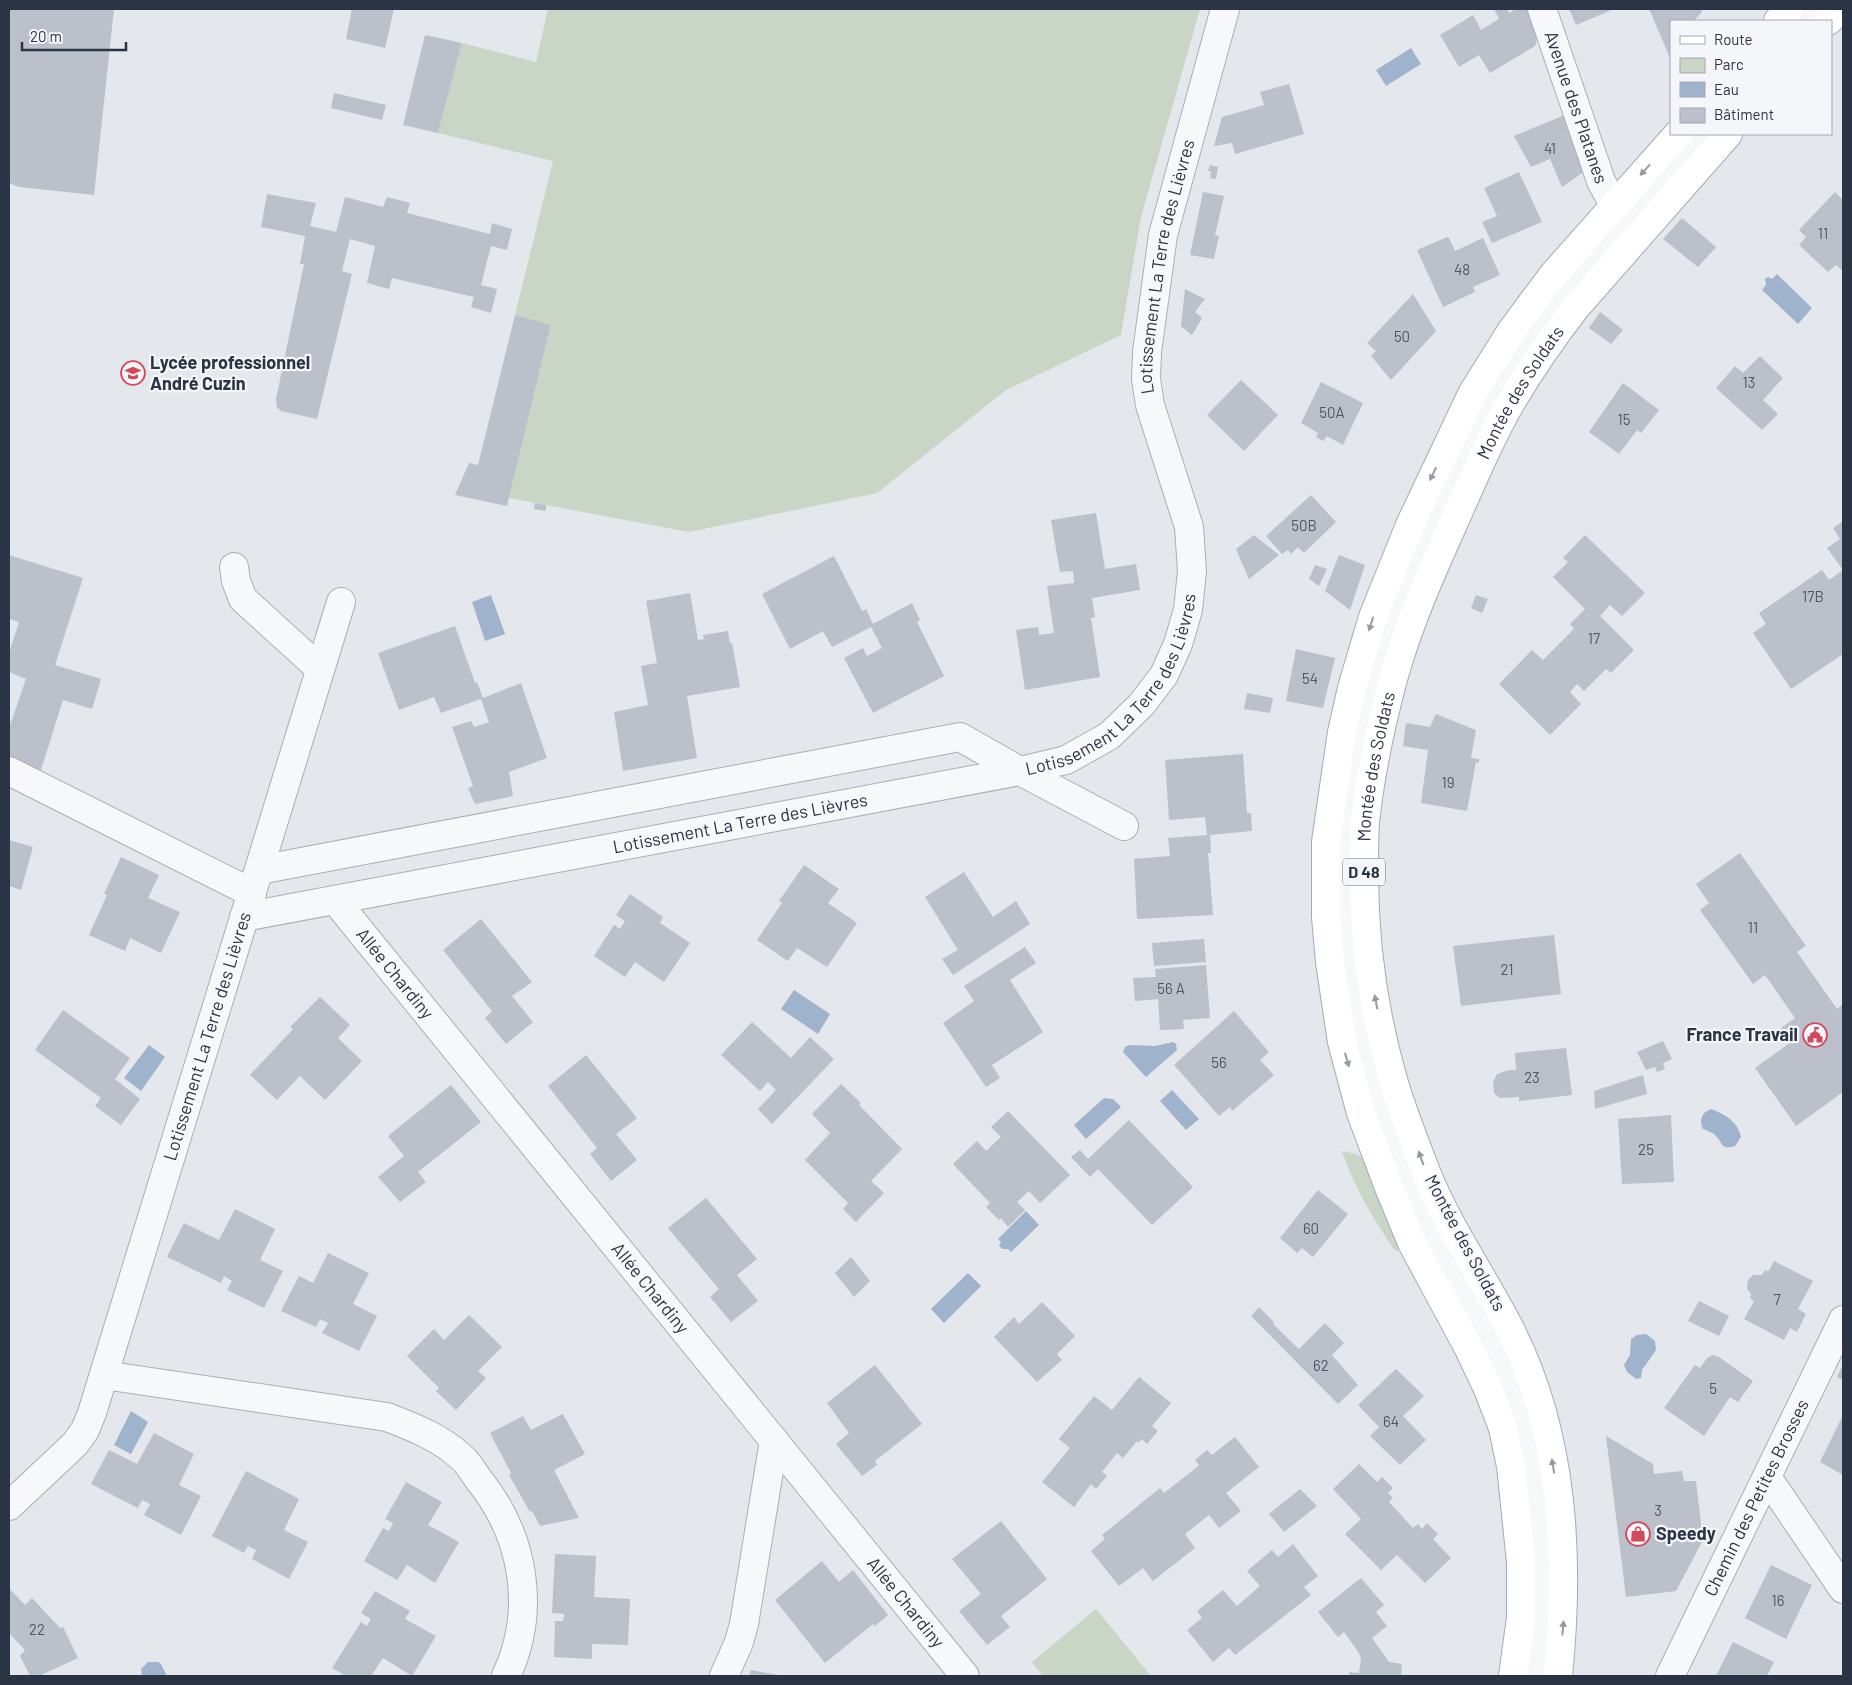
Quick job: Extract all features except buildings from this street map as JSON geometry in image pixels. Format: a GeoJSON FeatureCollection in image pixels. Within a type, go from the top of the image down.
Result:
{"type":"FeatureCollection","features":[{"type":"Feature","properties":{"kind":"main road"},"geometry":{"type":"LineString","coordinates":[[1779,20],[1789,9]]}},
{"type":"Feature","properties":{"kind":"main road"},"geometry":{"type":"LineString","coordinates":[[1829,20],[1841,9]]}},
{"type":"Feature","properties":{"kind":"main road","name":"D 48"},"geometry":{"type":"LineString","coordinates":[[1513,1676],[1521,1618],[1521,1562],[1512,1466],[1503,1428],[1488,1389],[1468,1347],[1412,1243],[1390,1190],[1362,1113],[1342,1042],[1330,962],[1326,917],[1326,842],[1342,732],[1352,688],[1373,617],[1410,525],[1472,394],[1512,330],[1554,275],[1614,204],[1677,135]]}},
{"type":"Feature","properties":{"kind":"main road","name":"Montée des Soldats"},"geometry":{"type":"LineString","coordinates":[[1558,1676],[1564,1623],[1564,1565],[1560,1513],[1544,1416],[1510,1328],[1443,1210],[1427,1174],[1394,1083],[1374,998],[1367,947],[1364,916],[1365,823],[1378,745],[1393,679],[1403,646],[1434,566],[1483,457],[1510,405],[1554,336],[1576,307],[1727,135]]}},
{"type":"Feature","properties":{"kind":"street","name":"Lotissement La Terre des Lièvres"},"geometry":{"type":"LineString","coordinates":[[9,771],[252,894],[335,900],[1020,771],[1066,760],[1109,736],[1136,711],[1164,675],[1178,644],[1188,610],[1192,571],[1189,527],[1150,405],[1146,379],[1163,235],[1225,9]]}},
{"type":"Feature","properties":{"kind":"street","name":"Avenue des Platanes"},"geometry":{"type":"LineString","coordinates":[[1542,9],[1601,181],[1614,204]]}},
{"type":"Feature","properties":{"kind":"street"},"geometry":{"type":"LineString","coordinates":[[1803,20],[1813,9]]}},
{"type":"Feature","properties":{"kind":"street"},"geometry":{"type":"LineString","coordinates":[[1538,1676],[1543,1626],[1543,1564],[1533,1464],[1524,1422],[1509,1381],[1489,1338],[1429,1230],[1375,1090],[1365,1052],[1346,950],[1343,917],[1343,860],[1346,820],[1358,744],[1374,674],[1384,641],[1411,567],[1464,448],[1491,396],[1514,358],[1560,295],[1700,135]]}},
{"type":"Feature","properties":{"kind":"street"},"geometry":{"type":"LineString","coordinates":[[234,567],[236,581],[244,599],[320,669]]}},
{"type":"Feature","properties":{"kind":"street"},"geometry":{"type":"LineString","coordinates":[[340,602],[252,894],[960,737],[1124,826]]}},
{"type":"Feature","properties":{"kind":"street","name":"Lotissement La Terre des Lièvres"},"geometry":{"type":"LineString","coordinates":[[9,1506],[75,1444],[85,1430],[92,1413],[252,894]]}},
{"type":"Feature","properties":{"kind":"street","name":"Allée Chardiny"},"geometry":{"type":"LineString","coordinates":[[335,900],[965,1676]]}},
{"type":"Feature","properties":{"kind":"street","name":"Chemin des Petites Brosses"},"geometry":{"type":"LineString","coordinates":[[1670,1676],[1843,1320]]}},
{"type":"Feature","properties":{"kind":"street"},"geometry":{"type":"LineString","coordinates":[[104,1375],[387,1417],[428,1434],[461,1456],[486,1488],[506,1522],[521,1567],[524,1613],[512,1664],[506,1676]]}},
{"type":"Feature","properties":{"kind":"street"},"geometry":{"type":"LineString","coordinates":[[724,1676],[739,1642],[744,1624],[774,1440]]}},
{"type":"Feature","properties":{"kind":"street"},"geometry":{"type":"LineString","coordinates":[[1767,1477],[1843,1590]]}},
{"type":"Feature","properties":{"kind":"green space"},"geometry":{"type":"Polygon","coordinates":[[[548,9],[1200,9],[1141,217],[1121,335],[1006,390],[877,493],[689,532],[509,498],[551,326],[515,315],[553,161],[438,133],[462,43],[536,62],[548,9]]]}},
{"type":"Feature","properties":{"kind":"green space"},"geometry":{"type":"Polygon","coordinates":[[[1342,1151],[1356,1154],[1365,1159],[1403,1249],[1395,1251],[1365,1203],[1342,1151]]]}},
{"type":"Feature","properties":{"kind":"green space"},"geometry":{"type":"Polygon","coordinates":[[[1096,1609],[1151,1676],[1043,1676],[1032,1662],[1096,1609]]]}},
{"type":"Feature","properties":{"kind":"water"},"geometry":{"type":"Polygon","coordinates":[[[1411,48],[1421,64],[1386,86],[1376,70],[1411,48]]]}},
{"type":"Feature","properties":{"kind":"water"},"geometry":{"type":"Polygon","coordinates":[[[1777,274],[1812,308],[1798,324],[1762,290],[1766,285],[1765,279],[1768,277],[1772,279],[1777,274]]]}},
{"type":"Feature","properties":{"kind":"water"},"geometry":{"type":"Polygon","coordinates":[[[491,595],[505,634],[485,641],[472,602],[491,595]]]}},
{"type":"Feature","properties":{"kind":"water"},"geometry":{"type":"Polygon","coordinates":[[[794,990],[830,1014],[818,1034],[781,1009],[794,990]]]}},
{"type":"Feature","properties":{"kind":"water"},"geometry":{"type":"Polygon","coordinates":[[[1173,1042],[1176,1044],[1177,1050],[1146,1077],[1123,1052],[1125,1047],[1130,1045],[1155,1046],[1173,1042]]]}},
{"type":"Feature","properties":{"kind":"water"},"geometry":{"type":"Polygon","coordinates":[[[149,1045],[165,1057],[141,1091],[124,1078],[149,1045]]]}},
{"type":"Feature","properties":{"kind":"water"},"geometry":{"type":"Polygon","coordinates":[[[1172,1090],[1199,1119],[1186,1130],[1160,1101],[1172,1090]]]}},
{"type":"Feature","properties":{"kind":"water"},"geometry":{"type":"Polygon","coordinates":[[[1104,1098],[1113,1099],[1121,1107],[1086,1139],[1074,1125],[1104,1098]]]}},
{"type":"Feature","properties":{"kind":"water"},"geometry":{"type":"Polygon","coordinates":[[[1711,1109],[1726,1116],[1737,1127],[1741,1137],[1735,1146],[1724,1147],[1714,1134],[1703,1129],[1702,1117],[1711,1109]]]}},
{"type":"Feature","properties":{"kind":"water"},"geometry":{"type":"Polygon","coordinates":[[[1026,1211],[1039,1225],[1011,1252],[1008,1249],[1002,1249],[999,1245],[1001,1242],[998,1239],[1026,1211]]]}},
{"type":"Feature","properties":{"kind":"water"},"geometry":{"type":"Polygon","coordinates":[[[968,1273],[981,1286],[944,1323],[931,1309],[968,1273]]]}},
{"type":"Feature","properties":{"kind":"water"},"geometry":{"type":"Polygon","coordinates":[[[1646,1334],[1655,1341],[1656,1350],[1642,1370],[1641,1378],[1636,1379],[1627,1372],[1624,1365],[1630,1355],[1631,1339],[1637,1335],[1646,1334]]]}},
{"type":"Feature","properties":{"kind":"water"},"geometry":{"type":"Polygon","coordinates":[[[131,1411],[148,1422],[131,1454],[114,1445],[131,1411]]]}},
{"type":"Feature","properties":{"kind":"water"},"geometry":{"type":"Polygon","coordinates":[[[148,1662],[158,1662],[161,1664],[167,1676],[142,1676],[141,1669],[148,1662]]]}},
{"type":"Feature","properties":{"kind":"place","name":"Lycée professionnel André Cuzin"},"geometry":{"type":"Point","coordinates":[133,373]}},
{"type":"Feature","properties":{"kind":"place","name":"France Travail"},"geometry":{"type":"Point","coordinates":[1815,1035]}},
{"type":"Feature","properties":{"kind":"place","name":"Speedy"},"geometry":{"type":"Point","coordinates":[1638,1534]}}]}
